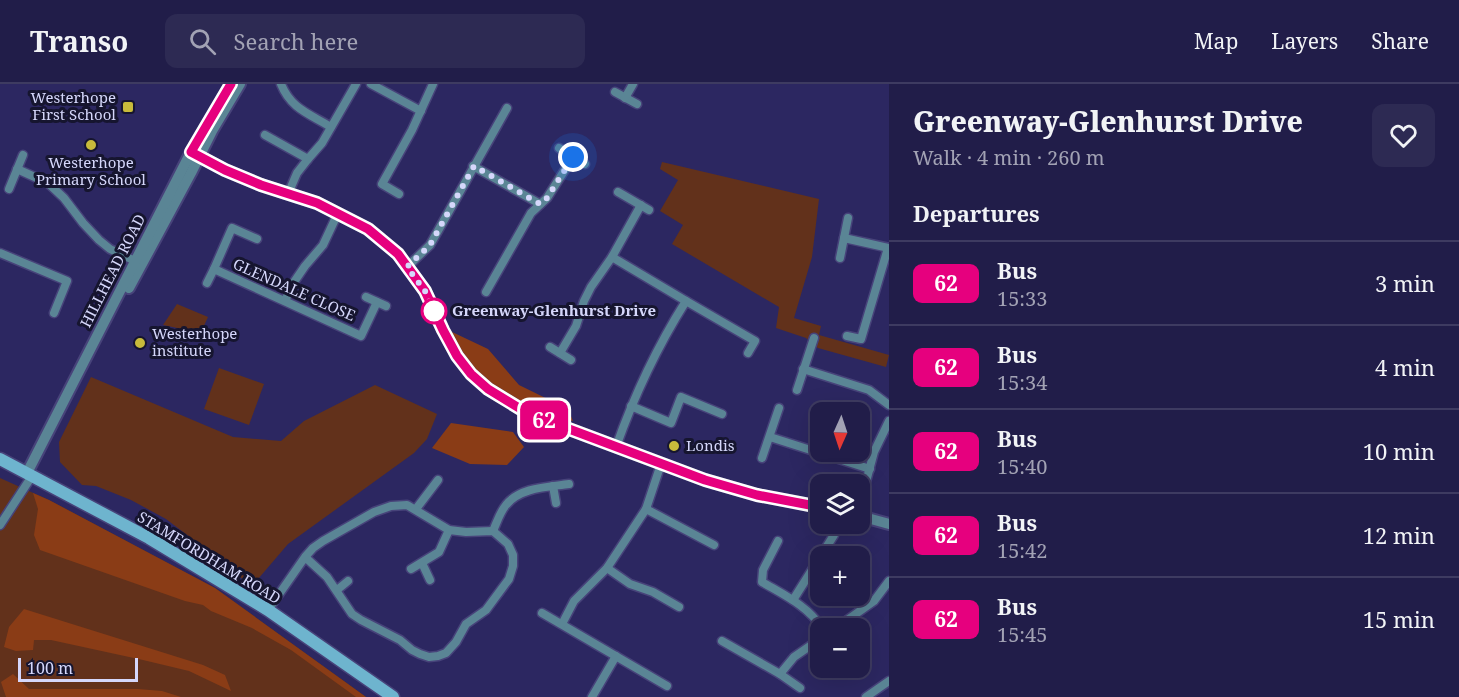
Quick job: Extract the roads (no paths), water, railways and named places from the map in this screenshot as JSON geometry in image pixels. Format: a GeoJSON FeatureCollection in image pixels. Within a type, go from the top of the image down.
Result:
{"type":"FeatureCollection","features":[{"type":"Feature","properties":{"kind":"main road","name":"STAMFORDHAM ROAD"},"geometry":{"type":"LineString","coordinates":[[0,459],[149,538],[268,610],[393,697]]}},
{"type":"Feature","properties":{"kind":"street","name":"HILLHEAD ROAD"},"geometry":{"type":"LineString","coordinates":[[30,475],[52,424],[140,263],[172,189],[195,154],[231,84]]}},
{"type":"Feature","properties":{"kind":"street"},"geometry":{"type":"LineString","coordinates":[[17,170],[48,183],[64,198],[99,240],[110,249],[140,263],[191,173],[195,154],[240,84]]}},
{"type":"Feature","properties":{"kind":"street"},"geometry":{"type":"LineString","coordinates":[[281,84],[286,96],[296,106],[331,127]]}},
{"type":"Feature","properties":{"kind":"street"},"geometry":{"type":"LineString","coordinates":[[288,194],[297,174],[322,143],[356,84]]}},
{"type":"Feature","properties":{"kind":"street"},"geometry":{"type":"LineString","coordinates":[[371,84],[421,111]]}},
{"type":"Feature","properties":{"kind":"street"},"geometry":{"type":"LineString","coordinates":[[399,194],[381,184],[412,130],[433,84]]}},
{"type":"Feature","properties":{"kind":"street"},"geometry":{"type":"LineString","coordinates":[[625,98],[633,84]]}},
{"type":"Feature","properties":{"kind":"street"},"geometry":{"type":"LineString","coordinates":[[615,92],[637,104]]}},
{"type":"Feature","properties":{"kind":"street"},"geometry":{"type":"LineString","coordinates":[[407,267],[430,245],[507,108]]}},
{"type":"Feature","properties":{"kind":"street"},"geometry":{"type":"LineString","coordinates":[[265,135],[308,159]]}},
{"type":"Feature","properties":{"kind":"street"},"geometry":{"type":"LineString","coordinates":[[559,148],[585,164]]}},
{"type":"Feature","properties":{"kind":"street"},"geometry":{"type":"LineString","coordinates":[[195,154],[261,185],[317,203],[368,229],[398,254],[425,291],[457,356],[471,374],[488,389],[529,414],[705,480],[757,495],[810,505]]}},
{"type":"Feature","properties":{"kind":"street"},"geometry":{"type":"LineString","coordinates":[[9,189],[23,155]]}},
{"type":"Feature","properties":{"kind":"street"},"geometry":{"type":"LineString","coordinates":[[486,292],[531,213],[547,198],[573,157]]}},
{"type":"Feature","properties":{"kind":"street"},"geometry":{"type":"LineString","coordinates":[[474,166],[540,204]]}},
{"type":"Feature","properties":{"kind":"street"},"geometry":{"type":"LineString","coordinates":[[560,353],[576,326],[591,287],[645,207],[618,192]]}},
{"type":"Feature","properties":{"kind":"street"},"geometry":{"type":"LineString","coordinates":[[285,302],[292,285],[323,245],[338,213]]}},
{"type":"Feature","properties":{"kind":"street"},"geometry":{"type":"LineString","coordinates":[[840,258],[848,218]]}},
{"type":"Feature","properties":{"kind":"street","name":"GLENDALE CLOSE"},"geometry":{"type":"LineString","coordinates":[[207,283],[232,228],[257,239]]}},
{"type":"Feature","properties":{"kind":"street"},"geometry":{"type":"LineString","coordinates":[[844,238],[888,248],[861,339],[847,336]]}},
{"type":"Feature","properties":{"kind":"street"},"geometry":{"type":"LineString","coordinates":[[0,264],[2,254],[67,281],[54,313]]}},
{"type":"Feature","properties":{"kind":"street"},"geometry":{"type":"LineString","coordinates":[[612,257],[755,341],[748,353]]}},
{"type":"Feature","properties":{"kind":"street","name":"GLENDALE CLOSE"},"geometry":{"type":"LineString","coordinates":[[213,269],[361,336],[377,302]]}},
{"type":"Feature","properties":{"kind":"street","name":"GLENDALE CLOSE"},"geometry":{"type":"LineString","coordinates":[[366,297],[386,306]]}},
{"type":"Feature","properties":{"kind":"street"},"geometry":{"type":"LineString","coordinates":[[616,447],[651,362],[686,301]]}},
{"type":"Feature","properties":{"kind":"street"},"geometry":{"type":"LineString","coordinates":[[797,390],[814,338]]}},
{"type":"Feature","properties":{"kind":"street"},"geometry":{"type":"LineString","coordinates":[[550,347],[571,360]]}},
{"type":"Feature","properties":{"kind":"street"},"geometry":{"type":"LineString","coordinates":[[803,369],[869,390],[889,405]]}},
{"type":"Feature","properties":{"kind":"street"},"geometry":{"type":"LineString","coordinates":[[631,406],[671,423],[681,397],[722,414]]}},
{"type":"Feature","properties":{"kind":"street"},"geometry":{"type":"LineString","coordinates":[[762,458],[779,408]]}},
{"type":"Feature","properties":{"kind":"street"},"geometry":{"type":"LineString","coordinates":[[869,474],[874,452],[889,422]]}},
{"type":"Feature","properties":{"kind":"street"},"geometry":{"type":"LineString","coordinates":[[770,437],[870,470]]}},
{"type":"Feature","properties":{"kind":"street"},"geometry":{"type":"LineString","coordinates":[[562,624],[574,601],[607,568],[646,509],[661,464]]}},
{"type":"Feature","properties":{"kind":"street"},"geometry":{"type":"LineString","coordinates":[[0,525],[30,475]]}},
{"type":"Feature","properties":{"kind":"street"},"geometry":{"type":"LineString","coordinates":[[416,509],[438,480]]}},
{"type":"Feature","properties":{"kind":"street"},"geometry":{"type":"LineString","coordinates":[[493,531],[505,506],[516,496],[535,489],[569,484]]}},
{"type":"Feature","properties":{"kind":"street"},"geometry":{"type":"LineString","coordinates":[[553,486],[556,503]]}},
{"type":"Feature","properties":{"kind":"street"},"geometry":{"type":"LineString","coordinates":[[268,610],[305,557],[323,541],[374,512],[391,506],[407,505],[449,530],[493,531],[508,544],[513,555],[513,566],[509,579],[486,610],[466,624],[456,642],[446,653],[429,657],[412,650],[400,640],[352,615],[327,577],[305,557]]}},
{"type":"Feature","properties":{"kind":"street"},"geometry":{"type":"LineString","coordinates":[[646,509],[714,545]]}},
{"type":"Feature","properties":{"kind":"street"},"geometry":{"type":"LineString","coordinates":[[870,519],[889,524]]}},
{"type":"Feature","properties":{"kind":"street"},"geometry":{"type":"LineString","coordinates":[[411,569],[439,552],[449,530]]}},
{"type":"Feature","properties":{"kind":"street"},"geometry":{"type":"LineString","coordinates":[[794,600],[834,535]]}},
{"type":"Feature","properties":{"kind":"street"},"geometry":{"type":"LineString","coordinates":[[778,541],[763,570],[762,582],[794,600],[814,618]]}},
{"type":"Feature","properties":{"kind":"street"},"geometry":{"type":"LineString","coordinates":[[422,563],[430,580]]}},
{"type":"Feature","properties":{"kind":"street"},"geometry":{"type":"LineString","coordinates":[[607,568],[630,584],[653,592],[679,607]]}},
{"type":"Feature","properties":{"kind":"street"},"geometry":{"type":"LineString","coordinates":[[337,590],[348,581]]}},
{"type":"Feature","properties":{"kind":"street"},"geometry":{"type":"LineString","coordinates":[[850,618],[874,601],[889,581]]}},
{"type":"Feature","properties":{"kind":"street"},"geometry":{"type":"LineString","coordinates":[[542,613],[667,686]]}},
{"type":"Feature","properties":{"kind":"street"},"geometry":{"type":"LineString","coordinates":[[722,641],[800,688]]}},
{"type":"Feature","properties":{"kind":"street"},"geometry":{"type":"LineString","coordinates":[[780,674],[794,657],[810,646]]}},
{"type":"Feature","properties":{"kind":"street"},"geometry":{"type":"LineString","coordinates":[[592,697],[616,656]]}},
{"type":"Feature","properties":{"kind":"street"},"geometry":{"type":"LineString","coordinates":[[866,697],[889,681]]}},
{"type":"Feature","properties":{"kind":"place","name":"Westerhope First School"},"geometry":{"type":"Point","coordinates":[128,107]}},
{"type":"Feature","properties":{"kind":"place","name":"Westerhope Primary School"},"geometry":{"type":"Point","coordinates":[91,145]}},
{"type":"Feature","properties":{"kind":"place","name":"Greenway-Glenhurst Drive"},"geometry":{"type":"Point","coordinates":[434,311]}},
{"type":"Feature","properties":{"kind":"place","name":"Westerhope institute"},"geometry":{"type":"Point","coordinates":[140,343]}},
{"type":"Feature","properties":{"kind":"place","name":"Londis"},"geometry":{"type":"Point","coordinates":[674,446]}}]}
